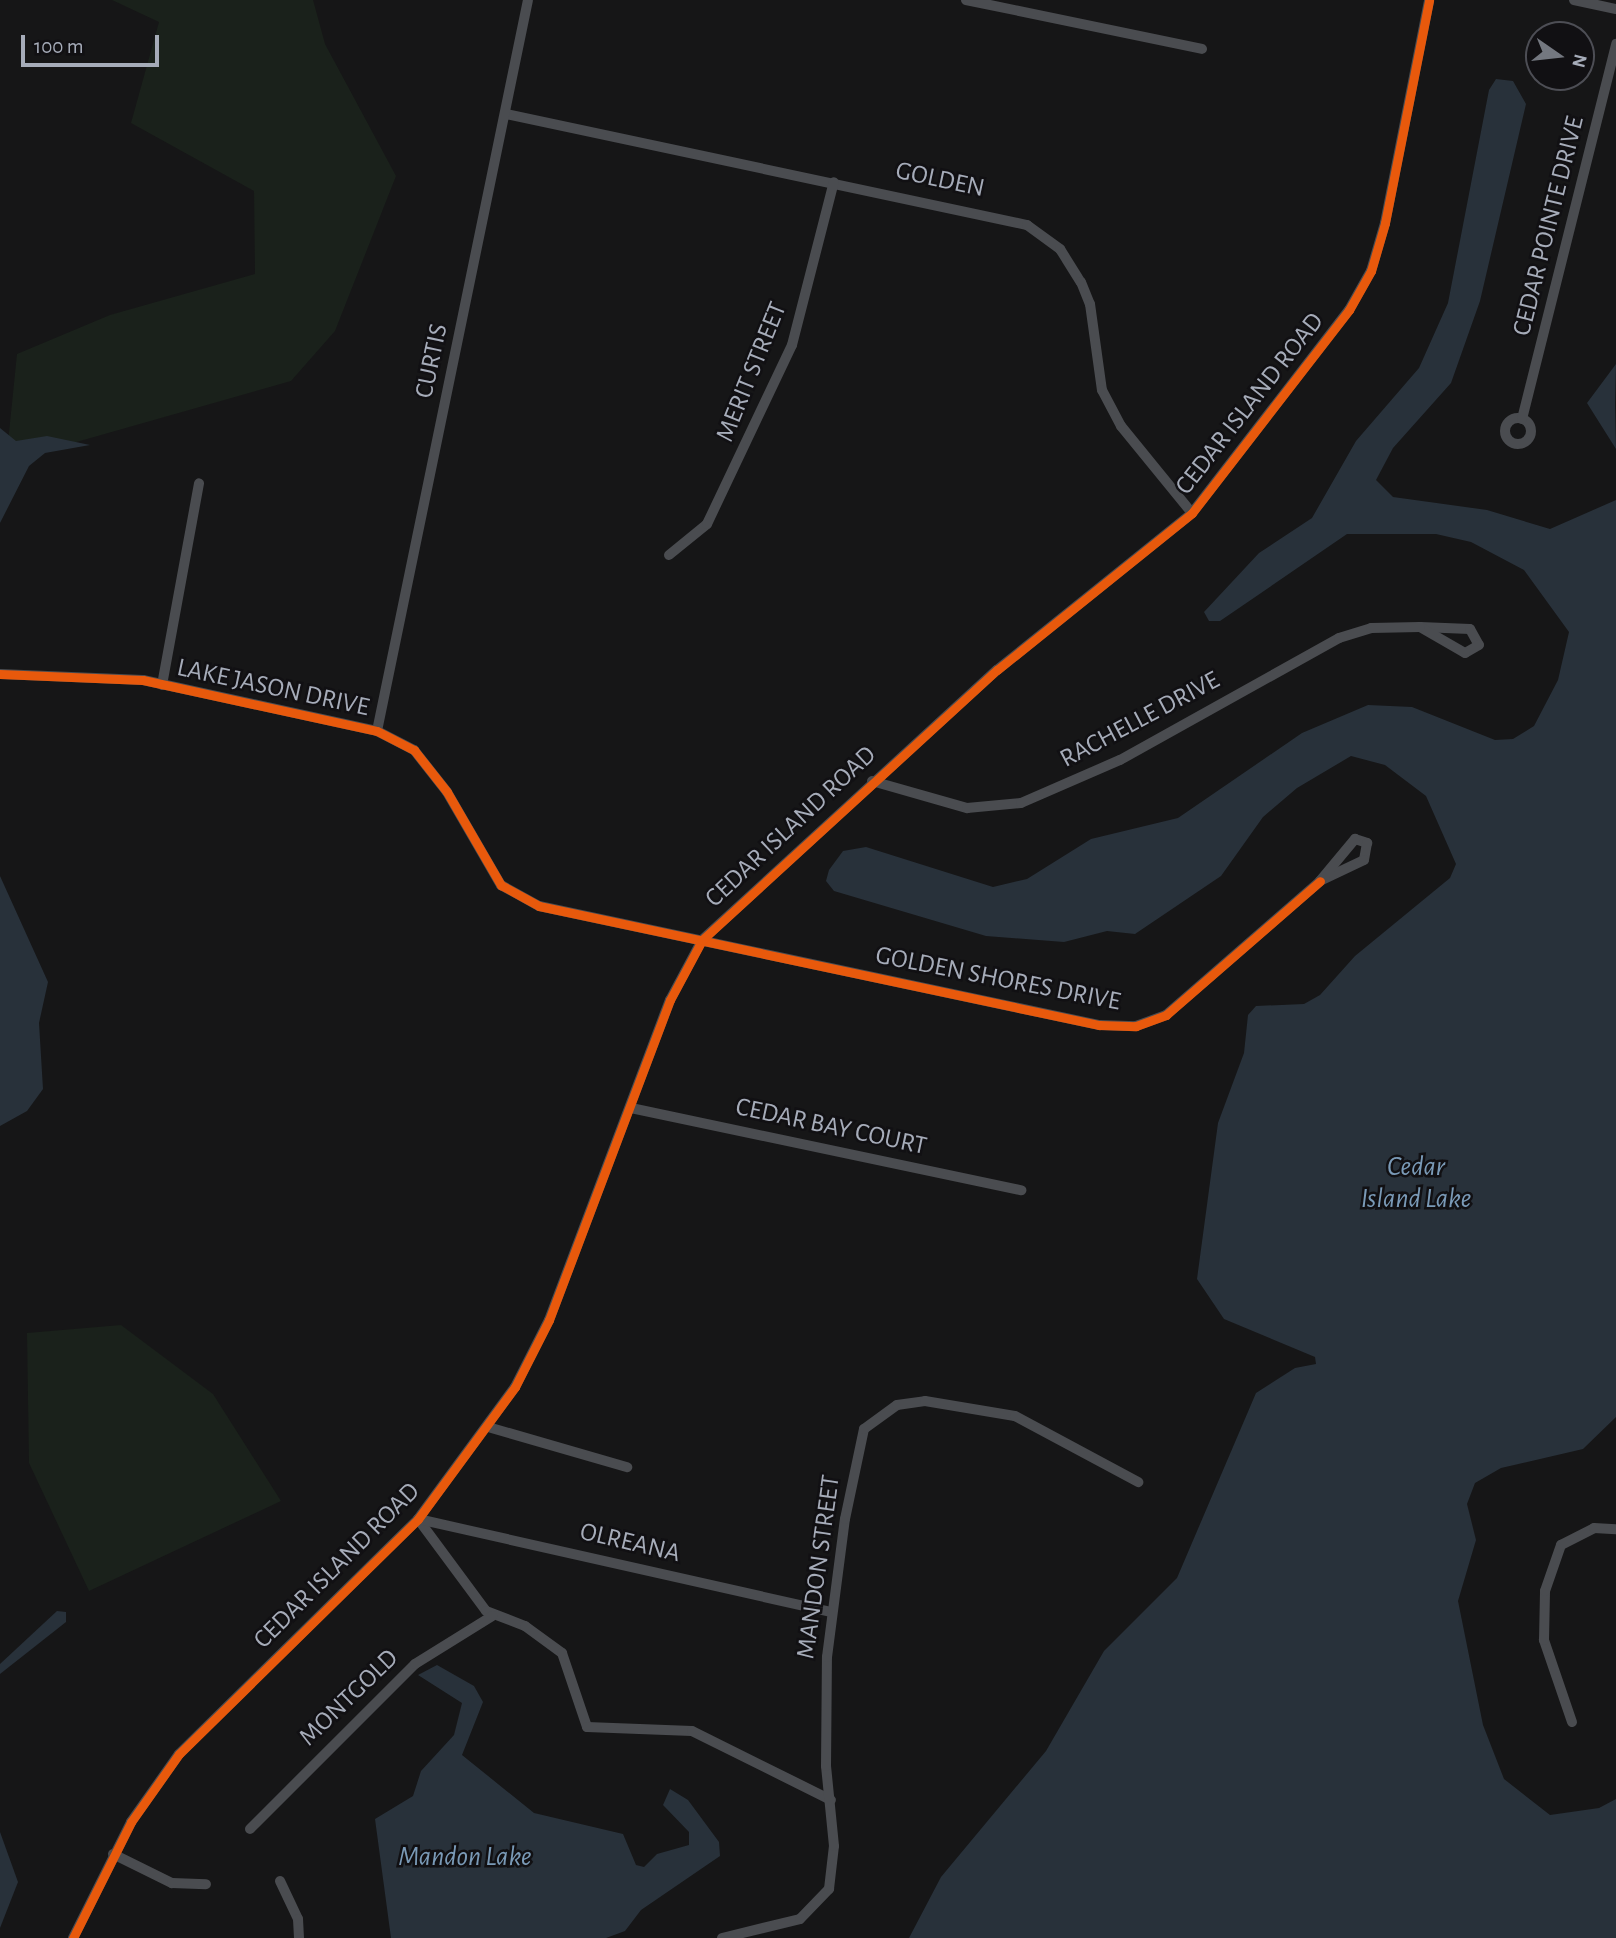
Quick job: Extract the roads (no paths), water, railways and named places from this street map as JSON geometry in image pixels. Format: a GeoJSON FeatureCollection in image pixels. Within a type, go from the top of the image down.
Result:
{"type":"FeatureCollection","features":[{"type":"Feature","properties":{"kind":"street","name":"CURTIS"},"geometry":{"type":"LineString","coordinates":[[377,732],[528,0]]}},
{"type":"Feature","properties":{"kind":"street"},"geometry":{"type":"LineString","coordinates":[[966,0],[1202,49]]}},
{"type":"Feature","properties":{"kind":"street","name":"CEDAR ISLAND ROAD"},"geometry":{"type":"LineString","coordinates":[[72,1938],[113,1854],[154,1787],[200,1730],[418,1519],[488,1427],[538,1345],[678,980],[702,940],[872,781],[997,670],[1192,513],[1249,447],[1366,283],[1393,188],[1429,0]]}},
{"type":"Feature","properties":{"kind":"street"},"geometry":{"type":"LineString","coordinates":[[1574,0],[1616,9]]}},
{"type":"Feature","properties":{"kind":"street","name":"CEDAR POINTE DRIVE"},"geometry":{"type":"LineString","coordinates":[[1522,419],[1616,44]]}},
{"type":"Feature","properties":{"kind":"street","name":"GOLDEN"},"geometry":{"type":"LineString","coordinates":[[506,114],[980,211],[1027,225],[1060,248],[1090,304],[1102,390],[1121,426],[1192,513]]}},
{"type":"Feature","properties":{"kind":"street","name":"MERIT STREET"},"geometry":{"type":"LineString","coordinates":[[669,555],[708,524],[792,345],[834,181]]}},
{"type":"Feature","properties":{"kind":"street"},"geometry":{"type":"LineString","coordinates":[[162,685],[199,483]]}},
{"type":"Feature","properties":{"kind":"street","name":"RACHELLE DRIVE"},"geometry":{"type":"LineString","coordinates":[[872,781],[973,809],[1021,803],[1112,764],[1339,638],[1371,628],[1420,627],[1471,629],[1479,645],[1465,653],[1420,627]]}},
{"type":"Feature","properties":{"kind":"street","name":"LAKE JASON DRIVE"},"geometry":{"type":"LineString","coordinates":[[0,674],[109,675],[377,732],[414,750],[447,792],[480,859],[518,897],[560,912],[702,940]]}},
{"type":"Feature","properties":{"kind":"street","name":"GOLDEN SHORES DRIVE"},"geometry":{"type":"LineString","coordinates":[[702,940],[1099,1025],[1136,1026],[1177,1006],[1321,881],[1348,842],[1367,843],[1360,863],[1321,881]]}},
{"type":"Feature","properties":{"kind":"street","name":"CEDAR BAY COURT"},"geometry":{"type":"LineString","coordinates":[[631,1108],[1021,1190]]}},
{"type":"Feature","properties":{"kind":"street","name":"MANDON STREET"},"geometry":{"type":"LineString","coordinates":[[722,1938],[800,1919],[818,1906],[832,1870],[831,1800],[826,1753],[832,1612],[864,1429],[897,1405],[925,1401],[1015,1416],[1138,1482]]}},
{"type":"Feature","properties":{"kind":"street"},"geometry":{"type":"LineString","coordinates":[[488,1427],[627,1467]]}},
{"type":"Feature","properties":{"kind":"street"},"geometry":{"type":"LineString","coordinates":[[418,1519],[492,1616],[525,1626],[562,1653],[587,1727],[692,1731],[831,1800]]}},
{"type":"Feature","properties":{"kind":"street","name":"OLREANA"},"geometry":{"type":"LineString","coordinates":[[418,1519],[832,1612]]}},
{"type":"Feature","properties":{"kind":"street"},"geometry":{"type":"LineString","coordinates":[[1572,1722],[1545,1640],[1545,1591],[1560,1545],[1594,1528],[1616,1529]]}},
{"type":"Feature","properties":{"kind":"street","name":"MONTGOLD"},"geometry":{"type":"LineString","coordinates":[[250,1829],[415,1664],[492,1616]]}},
{"type":"Feature","properties":{"kind":"street"},"geometry":{"type":"LineString","coordinates":[[113,1854],[172,1883],[206,1884]]}},
{"type":"Feature","properties":{"kind":"street"},"geometry":{"type":"LineString","coordinates":[[281,1881],[298,1919],[299,1938]]}},
{"type":"Feature","properties":{"kind":"water","name":"Cedar Island Lake"},"geometry":{"type":"Polygon","coordinates":[[[1496,79],[1513,81],[1526,104],[1480,301],[1451,383],[1393,448],[1376,480],[1393,497],[1487,510],[1550,529],[1616,500],[1616,1417],[1583,1449],[1501,1468],[1475,1483],[1467,1504],[1476,1540],[1458,1601],[1483,1725],[1504,1779],[1550,1815],[1599,1808],[1616,1799],[1616,1938],[909,1938],[941,1877],[1046,1751],[1104,1651],[1177,1578],[1256,1393],[1295,1368],[1316,1364],[1315,1357],[1224,1319],[1197,1279],[1218,1123],[1244,1053],[1248,1015],[1256,1006],[1304,1004],[1320,995],[1355,956],[1450,878],[1456,864],[1426,796],[1385,765],[1351,756],[1297,788],[1263,817],[1221,876],[1135,934],[1107,931],[1064,942],[986,936],[834,891],[826,881],[829,870],[843,851],[866,847],[993,887],[1027,879],[1091,839],[1178,818],[1302,733],[1368,705],[1412,707],[1495,740],[1513,739],[1534,726],[1558,680],[1569,632],[1524,570],[1471,542],[1436,534],[1347,534],[1220,621],[1209,621],[1204,612],[1259,553],[1312,518],[1356,441],[1419,368],[1448,303],[1489,90],[1496,79]]]}},
{"type":"Feature","properties":{"kind":"water"},"geometry":{"type":"Polygon","coordinates":[[[1616,364],[1615,404],[1616,449],[1587,403],[1616,364]]]}},
{"type":"Feature","properties":{"kind":"water"},"geometry":{"type":"Polygon","coordinates":[[[0,428],[16,441],[47,436],[90,445],[45,453],[29,466],[0,523],[0,428]]]}},
{"type":"Feature","properties":{"kind":"water"},"geometry":{"type":"Polygon","coordinates":[[[0,876],[48,982],[39,1023],[43,1089],[27,1111],[0,1126],[0,876]]]}},
{"type":"Feature","properties":{"kind":"water"},"geometry":{"type":"Polygon","coordinates":[[[57,1611],[66,1612],[66,1622],[0,1674],[0,1664],[57,1611]]]}},
{"type":"Feature","properties":{"kind":"water","name":"Mandon Lake"},"geometry":{"type":"Polygon","coordinates":[[[437,1665],[474,1686],[483,1702],[462,1755],[534,1813],[623,1834],[636,1865],[644,1867],[657,1854],[689,1845],[689,1832],[663,1805],[670,1789],[688,1800],[719,1842],[720,1856],[641,1910],[625,1931],[606,1938],[391,1938],[375,1819],[413,1796],[421,1771],[454,1735],[462,1703],[418,1675],[437,1665]]]}},
{"type":"Feature","properties":{"kind":"water"},"geometry":{"type":"Polygon","coordinates":[[[0,1832],[18,1882],[0,1928],[0,1832]]]}}]}
